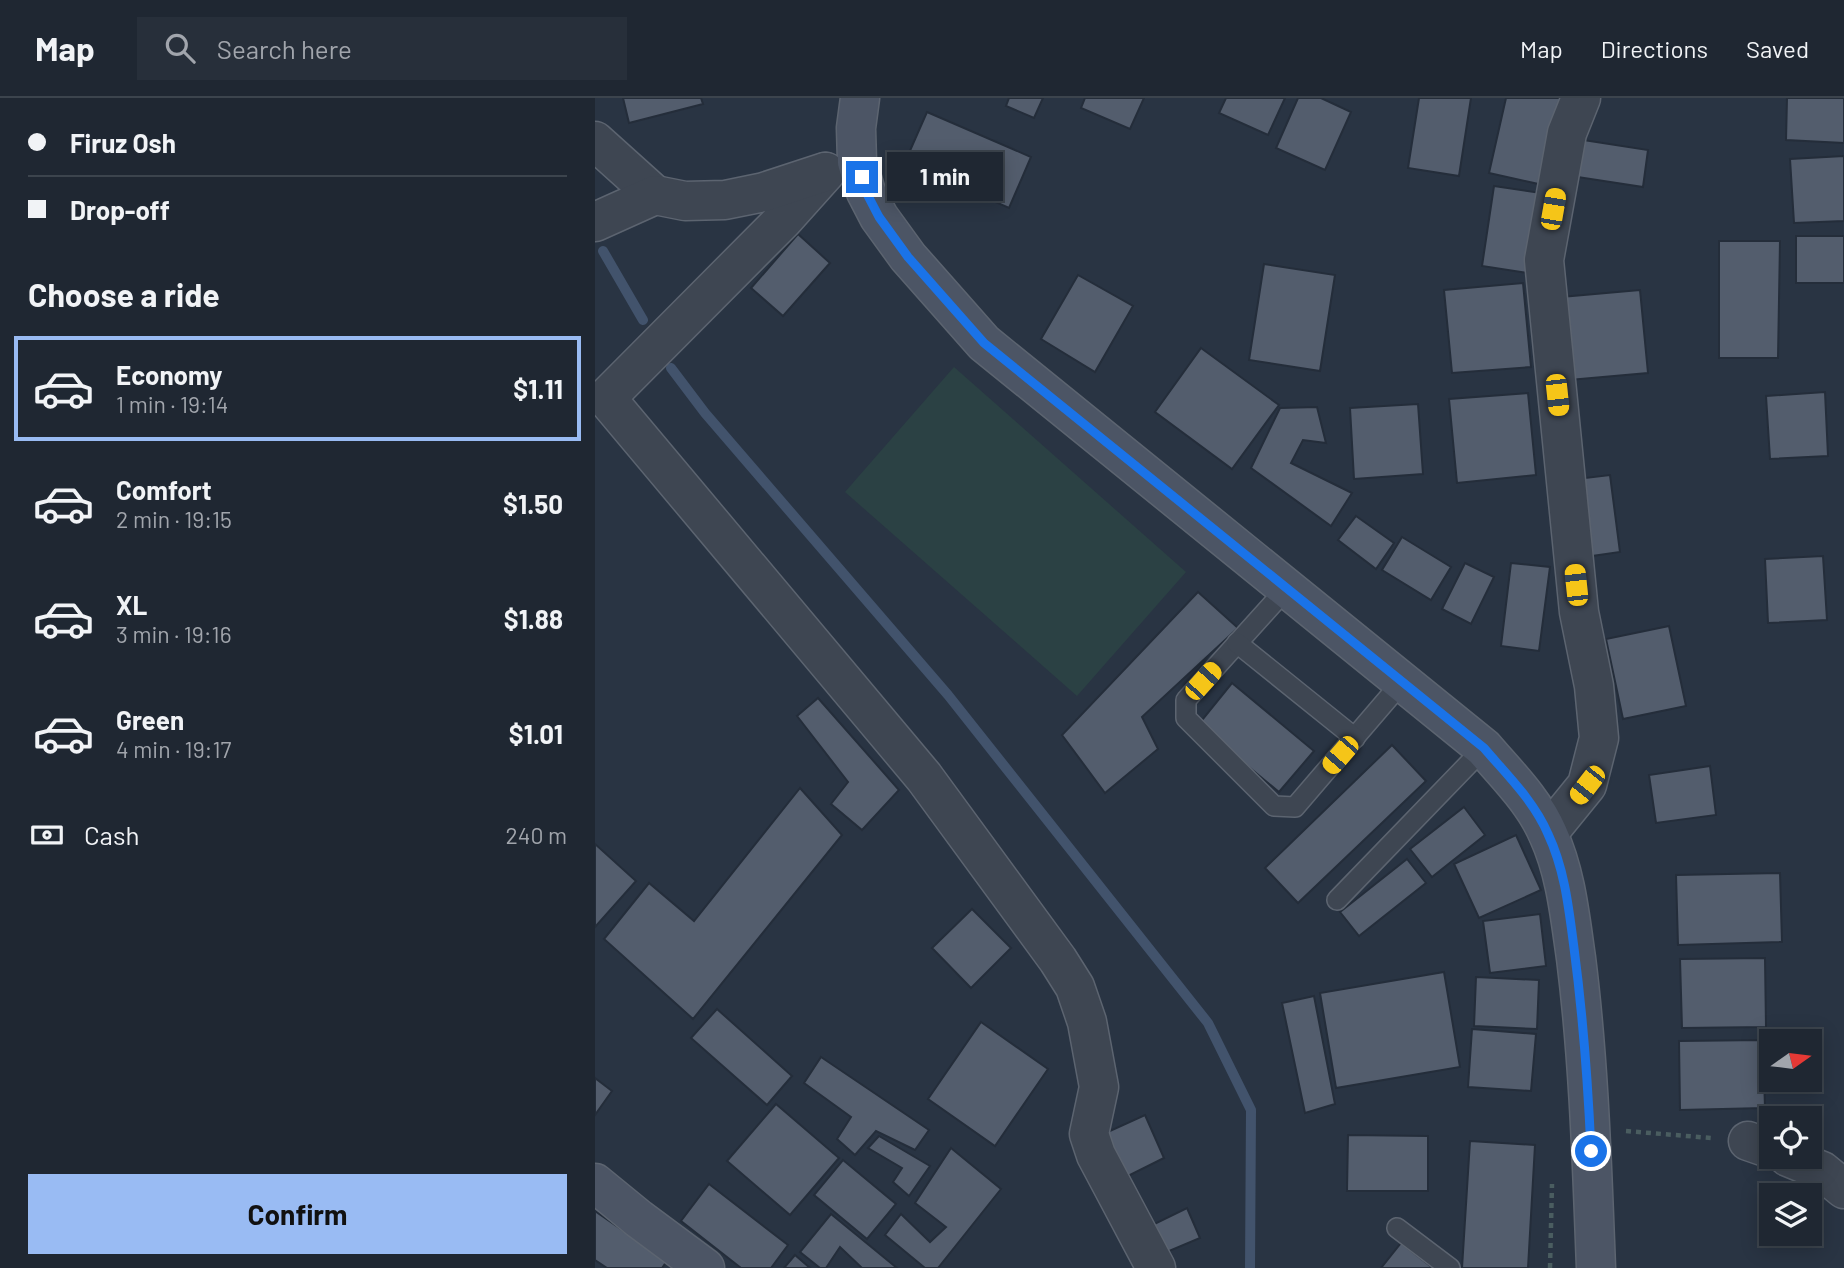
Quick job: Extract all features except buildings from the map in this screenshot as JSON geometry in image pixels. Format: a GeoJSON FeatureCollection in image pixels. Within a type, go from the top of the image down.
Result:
{"type":"FeatureCollection","features":[{"type":"Feature","properties":{"kind":"main road"},"geometry":{"type":"LineString","coordinates":[[860,98],[856,128],[841,167],[866,192],[879,217],[908,257],[984,343],[1484,748],[1533,807],[1548,833],[1561,871],[1569,910],[1580,994],[1590,1128],[1596,1268]]}},
{"type":"Feature","properties":{"kind":"main road"},"geometry":{"type":"LineString","coordinates":[[595,1184],[705,1268]]}},
{"type":"Feature","properties":{"kind":"street"},"geometry":{"type":"LineString","coordinates":[[1548,833],[1587,785],[1599,738],[1594,686],[1579,612],[1544,260],[1567,133],[1581,98]]}},
{"type":"Feature","properties":{"kind":"street"},"geometry":{"type":"LineString","coordinates":[[595,141],[655,195],[685,201],[725,200],[764,192],[841,167]]}},
{"type":"Feature","properties":{"kind":"street"},"geometry":{"type":"LineString","coordinates":[[841,167],[601,394],[924,777],[1075,986],[1087,1022],[1099,1087],[1089,1134],[1096,1155],[1156,1268]]}},
{"type":"Feature","properties":{"kind":"street"},"geometry":{"type":"LineString","coordinates":[[595,222],[655,195]]}},
{"type":"Feature","properties":{"kind":"street"},"geometry":{"type":"LineString","coordinates":[[1817,1169],[1844,1189]]}},
{"type":"Feature","properties":{"kind":"lane"},"geometry":{"type":"LineString","coordinates":[[1287,588],[1186,700],[1186,718],[1274,806],[1295,807],[1403,681]]}},
{"type":"Feature","properties":{"kind":"lane"},"geometry":{"type":"LineString","coordinates":[[1237,643],[1355,738]]}},
{"type":"Feature","properties":{"kind":"lane"},"geometry":{"type":"LineString","coordinates":[[1337,900],[1484,748]]}},
{"type":"Feature","properties":{"kind":"lane"},"geometry":{"type":"LineString","coordinates":[[1397,1228],[1450,1268]]}},
{"type":"Feature","properties":{"kind":"path"},"geometry":{"type":"LineString","coordinates":[[1590,1128],[1759,1145]]}},
{"type":"Feature","properties":{"kind":"green space"},"geometry":{"type":"Polygon","coordinates":[[[954,367],[1186,572],[1077,696],[845,492],[954,367]]]}},
{"type":"Feature","properties":{"kind":"waterway"},"geometry":{"type":"LineString","coordinates":[[603,251],[643,320]]}},
{"type":"Feature","properties":{"kind":"waterway"},"geometry":{"type":"LineString","coordinates":[[671,368],[705,413],[948,695],[1208,1023],[1251,1110],[1250,1268]]}},
{"type":"Feature","properties":{"kind":"route"},"geometry":{"type":"LineString","coordinates":[[862,177],[866,192],[879,217],[908,257],[984,343],[1484,748],[1533,807],[1548,833],[1561,871],[1569,910],[1580,994],[1591,1151]]}}]}
